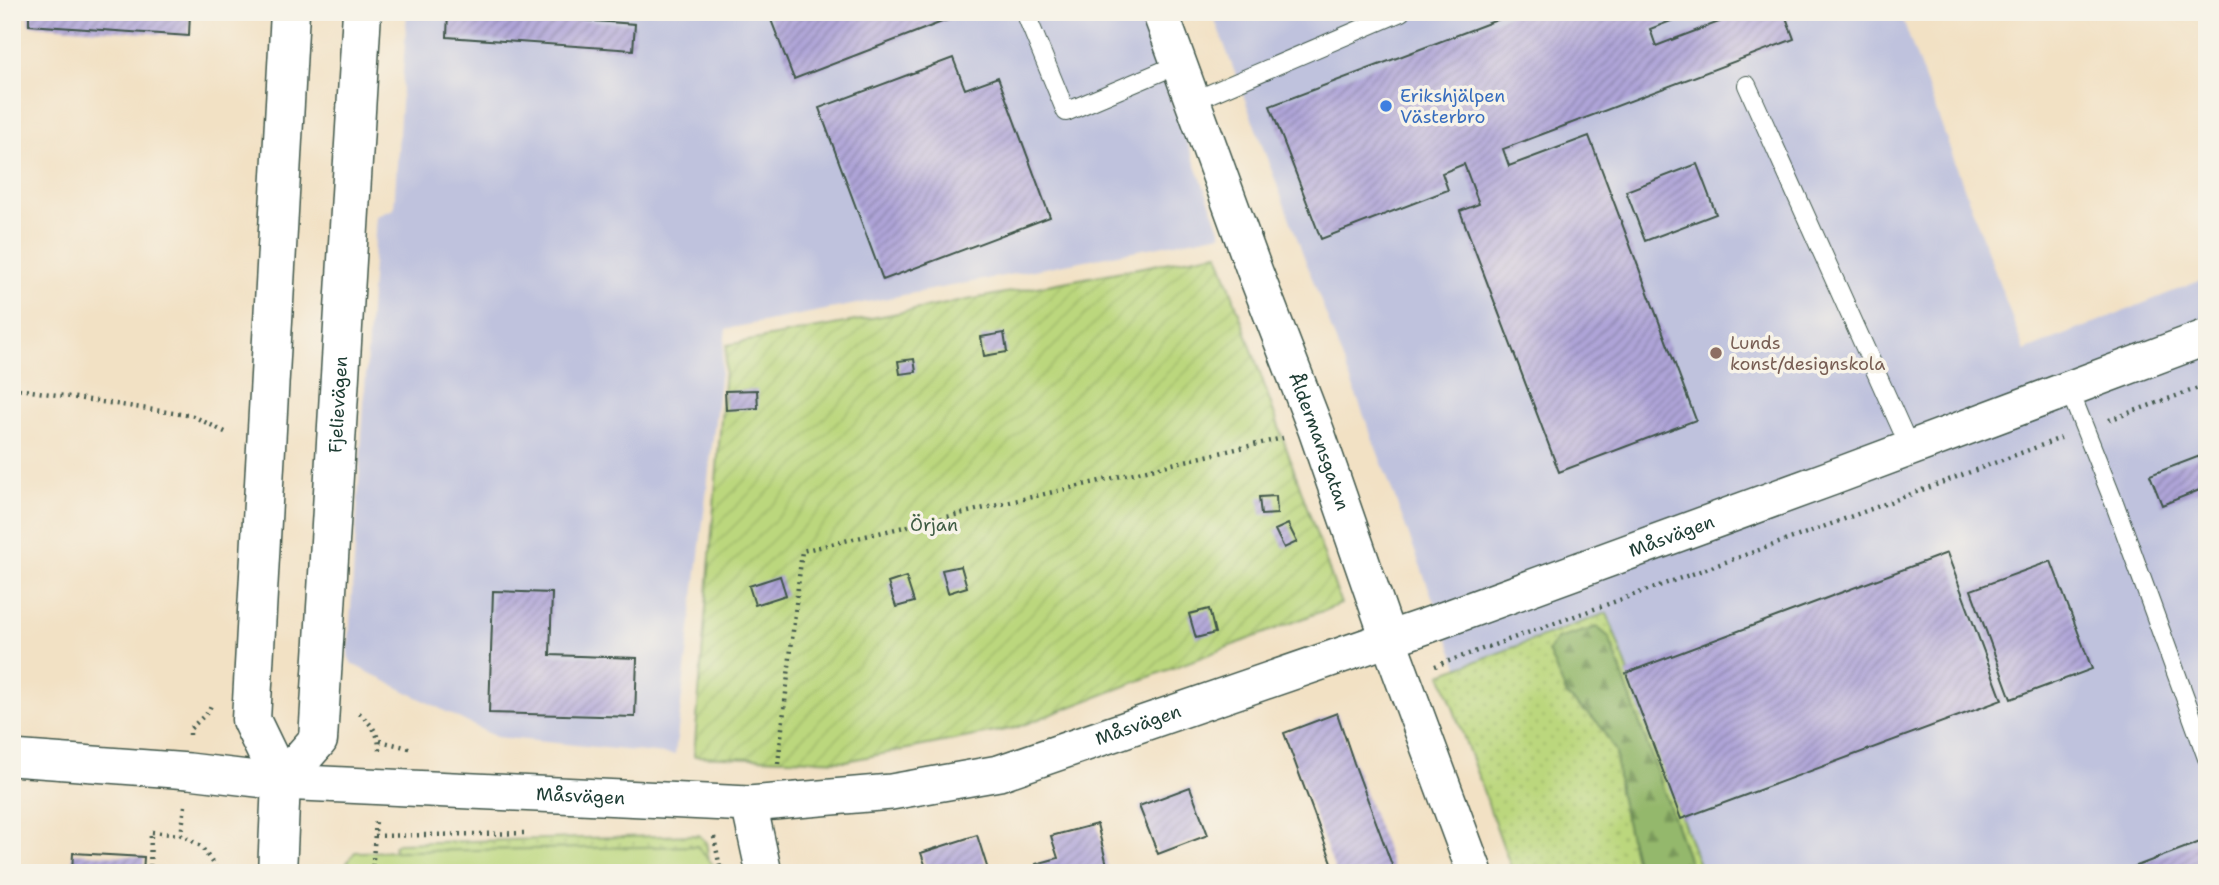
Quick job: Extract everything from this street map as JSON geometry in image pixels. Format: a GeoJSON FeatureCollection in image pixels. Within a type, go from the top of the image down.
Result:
{"type":"FeatureCollection","features":[{"type":"Feature","properties":{"kind":"main road"},"geometry":{"type":"LineString","coordinates":[[277,873],[281,782],[251,719],[290,12]]}},
{"type":"Feature","properties":{"kind":"main road","name":"Fjelievägen"},"geometry":{"type":"LineString","coordinates":[[281,782],[318,740],[362,12]]}},
{"type":"Feature","properties":{"kind":"street","name":"Åldermansgatan"},"geometry":{"type":"LineString","coordinates":[[1160,12],[1316,430],[1402,677],[1475,873]]}},
{"type":"Feature","properties":{"kind":"street","name":"Måsvägen"},"geometry":{"type":"LineString","coordinates":[[12,758],[189,771],[281,782],[761,803],[891,792],[999,773],[1389,638],[1910,449],[2207,337]]}},
{"type":"Feature","properties":{"kind":"street"},"geometry":{"type":"LineString","coordinates":[[761,803],[763,869]]}},
{"type":"Feature","properties":{"kind":"lane"},"geometry":{"type":"LineString","coordinates":[[1025,12],[1066,112],[1179,64]]}},
{"type":"Feature","properties":{"kind":"lane"},"geometry":{"type":"LineString","coordinates":[[1192,101],[1401,12]]}},
{"type":"Feature","properties":{"kind":"lane"},"geometry":{"type":"LineString","coordinates":[[1747,85],[1910,449]]}},
{"type":"Feature","properties":{"kind":"lane"},"geometry":{"type":"LineString","coordinates":[[2069,388],[2115,505],[2207,758]]}},
{"type":"Feature","properties":{"kind":"path"},"geometry":{"type":"LineString","coordinates":[[1402,677],[1815,530],[2207,385]]}},
{"type":"Feature","properties":{"kind":"path"},"geometry":{"type":"LineString","coordinates":[[12,388],[192,416],[231,435]]}},
{"type":"Feature","properties":{"kind":"path"},"geometry":{"type":"LineString","coordinates":[[761,803],[802,551],[1316,430]]}},
{"type":"Feature","properties":{"kind":"path"},"geometry":{"type":"LineString","coordinates":[[181,835],[189,771],[190,729],[208,712],[214,700]]}},
{"type":"Feature","properties":{"kind":"path"},"geometry":{"type":"LineString","coordinates":[[150,873],[151,832],[181,835],[201,846],[219,873]]}},
{"type":"Feature","properties":{"kind":"path"},"geometry":{"type":"LineString","coordinates":[[375,836],[372,873],[763,869]]}},
{"type":"Feature","properties":{"kind":"shaded area"},"geometry":{"type":"Polygon","coordinates":[[[407,12],[1138,12],[1222,234],[726,329],[675,755],[496,737],[352,664],[348,656],[376,216],[394,209],[407,12]]]}},
{"type":"Feature","properties":{"kind":"shaded area"},"geometry":{"type":"Polygon","coordinates":[[[1212,12],[1900,12],[2024,351],[2207,278],[2207,873],[1536,873],[1212,12]]]}},
{"type":"Feature","properties":{"kind":"green space","name":"Örjan"},"geometry":{"type":"Polygon","coordinates":[[[1218,253],[1341,604],[1015,728],[846,761],[694,756],[727,345],[1218,253]]]}},
{"type":"Feature","properties":{"kind":"green space"},"geometry":{"type":"Polygon","coordinates":[[[1607,613],[1702,873],[1513,873],[1441,674],[1607,613]]]}},
{"type":"Feature","properties":{"kind":"green space"},"geometry":{"type":"Polygon","coordinates":[[[1597,627],[1609,637],[1693,873],[1638,873],[1619,791],[1616,752],[1598,723],[1567,696],[1548,651],[1557,639],[1597,627]]]}},
{"type":"Feature","properties":{"kind":"green space"},"geometry":{"type":"Polygon","coordinates":[[[699,835],[706,842],[709,860],[395,862],[394,847],[398,843],[699,835]]]}},
{"type":"Feature","properties":{"kind":"green space"},"geometry":{"type":"Polygon","coordinates":[[[697,846],[720,873],[339,873],[355,852],[697,846]]]}},
{"type":"Feature","properties":{"kind":"building"},"geometry":{"type":"Polygon","coordinates":[[[29,12],[190,12],[189,36],[29,25],[29,12]]]}},
{"type":"Feature","properties":{"kind":"building"},"geometry":{"type":"Polygon","coordinates":[[[448,12],[635,24],[633,50],[447,37],[448,12]]]}},
{"type":"Feature","properties":{"kind":"building"},"geometry":{"type":"Polygon","coordinates":[[[768,12],[968,12],[794,79],[768,12]]]}},
{"type":"Feature","properties":{"kind":"building"},"geometry":{"type":"Polygon","coordinates":[[[1518,12],[1694,12],[1650,29],[1656,46],[1745,12],[1784,12],[1794,39],[1503,149],[1509,166],[1589,136],[1696,420],[1559,472],[1460,211],[1479,204],[1464,164],[1442,173],[1448,190],[1321,239],[1270,106],[1518,12]]]}},
{"type":"Feature","properties":{"kind":"building"},"geometry":{"type":"Polygon","coordinates":[[[953,58],[965,89],[998,77],[1050,217],[883,280],[819,108],[953,58]]]}},
{"type":"Feature","properties":{"kind":"building"},"geometry":{"type":"Polygon","coordinates":[[[1697,164],[1716,214],[1645,241],[1626,191],[1697,164]]]}},
{"type":"Feature","properties":{"kind":"building"},"geometry":{"type":"Polygon","coordinates":[[[1004,333],[1007,352],[984,356],[981,337],[1004,333]]]}},
{"type":"Feature","properties":{"kind":"building"},"geometry":{"type":"Polygon","coordinates":[[[914,359],[916,372],[900,374],[898,361],[914,359]]]}},
{"type":"Feature","properties":{"kind":"building"},"geometry":{"type":"Polygon","coordinates":[[[757,390],[758,408],[726,410],[725,391],[757,390]]]}},
{"type":"Feature","properties":{"kind":"building"},"geometry":{"type":"Polygon","coordinates":[[[2200,456],[2207,473],[2207,487],[2162,505],[2150,475],[2200,456]]]}},
{"type":"Feature","properties":{"kind":"building"},"geometry":{"type":"Polygon","coordinates":[[[1276,496],[1277,514],[1261,515],[1259,497],[1276,496]]]}},
{"type":"Feature","properties":{"kind":"building"},"geometry":{"type":"Polygon","coordinates":[[[1288,524],[1297,542],[1284,548],[1275,530],[1288,524]]]}},
{"type":"Feature","properties":{"kind":"building"},"geometry":{"type":"Polygon","coordinates":[[[1947,553],[2002,700],[1681,819],[1626,673],[1947,553]]]}},
{"type":"Feature","properties":{"kind":"building"},"geometry":{"type":"Polygon","coordinates":[[[2051,561],[2092,669],[2011,699],[1971,590],[2051,561]]]}},
{"type":"Feature","properties":{"kind":"building"},"geometry":{"type":"Polygon","coordinates":[[[961,566],[967,587],[948,593],[942,570],[961,566]]]}},
{"type":"Feature","properties":{"kind":"building"},"geometry":{"type":"Polygon","coordinates":[[[780,576],[786,595],[755,605],[749,586],[780,576]]]}},
{"type":"Feature","properties":{"kind":"building"},"geometry":{"type":"Polygon","coordinates":[[[906,577],[914,602],[896,607],[888,583],[906,577]]]}},
{"type":"Feature","properties":{"kind":"building"},"geometry":{"type":"Polygon","coordinates":[[[493,591],[552,593],[550,655],[637,658],[635,717],[489,713],[493,591]]]}},
{"type":"Feature","properties":{"kind":"building"},"geometry":{"type":"Polygon","coordinates":[[[1209,609],[1215,633],[1196,638],[1189,614],[1209,609]]]}},
{"type":"Feature","properties":{"kind":"building"},"geometry":{"type":"Polygon","coordinates":[[[1337,713],[1395,873],[1336,873],[1284,733],[1337,713]]]}},
{"type":"Feature","properties":{"kind":"building"},"geometry":{"type":"Polygon","coordinates":[[[1190,787],[1208,835],[1158,854],[1139,806],[1190,787]]]}},
{"type":"Feature","properties":{"kind":"building"},"geometry":{"type":"Polygon","coordinates":[[[1097,824],[1109,873],[1039,873],[1036,864],[1058,858],[1051,836],[1097,824]]]}},
{"type":"Feature","properties":{"kind":"building"},"geometry":{"type":"Polygon","coordinates":[[[977,835],[989,873],[928,873],[921,853],[977,835]]]}},
{"type":"Feature","properties":{"kind":"building"},"geometry":{"type":"Polygon","coordinates":[[[2200,842],[2207,861],[2207,873],[2118,873],[2200,842]]]}},
{"type":"Feature","properties":{"kind":"building"},"geometry":{"type":"Polygon","coordinates":[[[73,853],[144,857],[143,873],[72,873],[73,853]]]}},
{"type":"Feature","properties":{"kind":"place","name":"Erikshjälpen Västerbro"},"geometry":{"type":"Point","coordinates":[1386,106]}},
{"type":"Feature","properties":{"kind":"place","name":"Lunds konst/designskola"},"geometry":{"type":"Point","coordinates":[1716,353]}}]}
